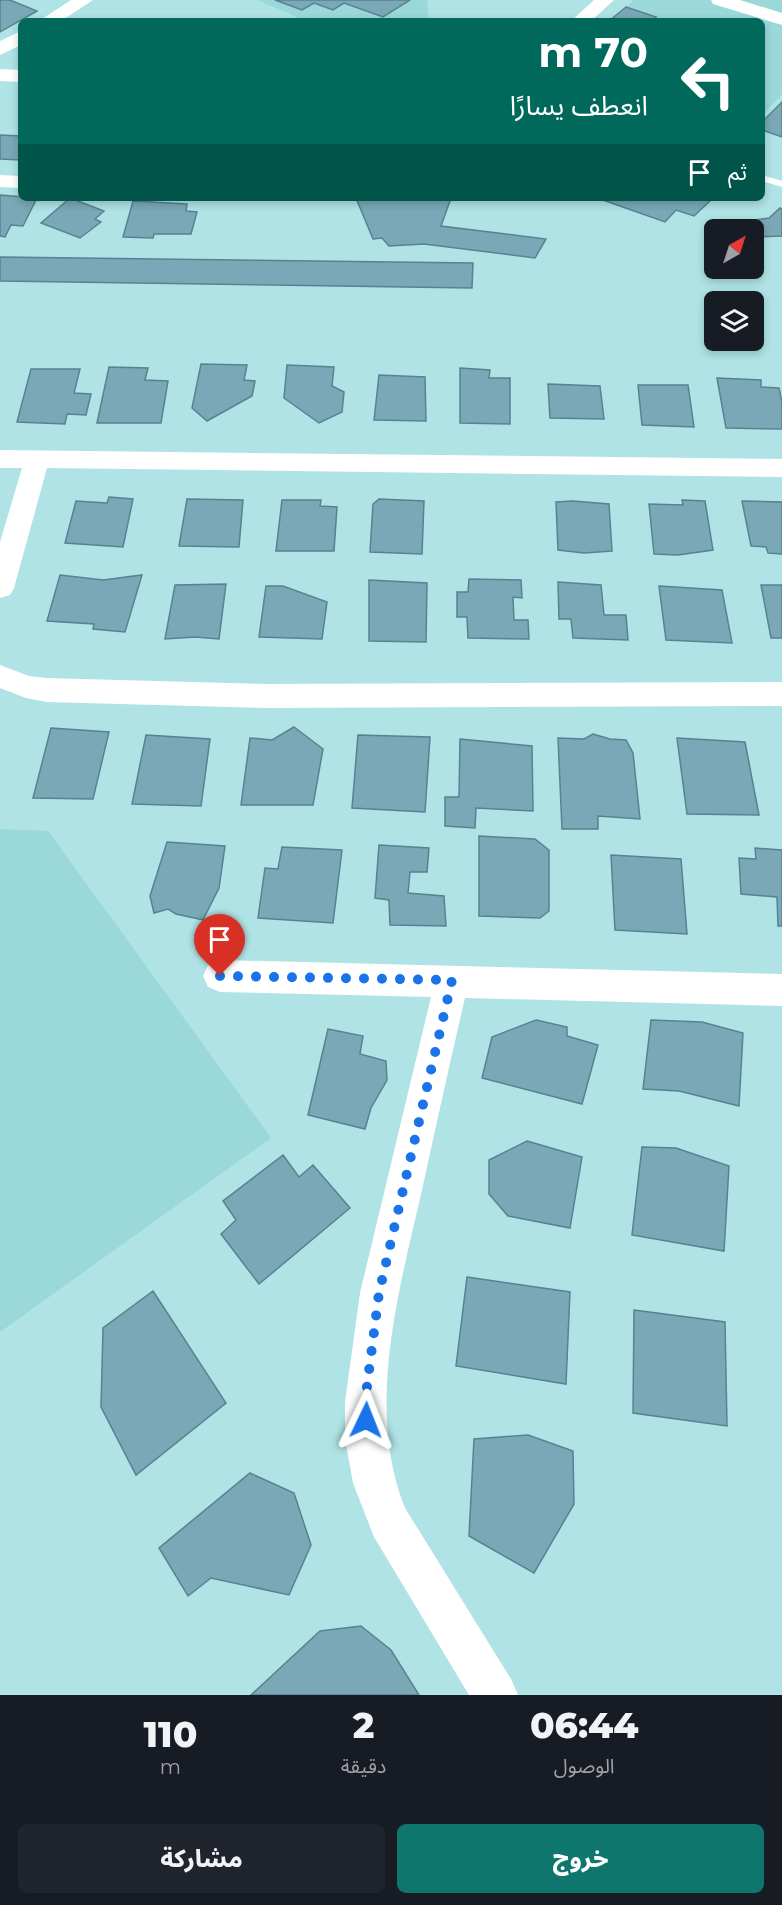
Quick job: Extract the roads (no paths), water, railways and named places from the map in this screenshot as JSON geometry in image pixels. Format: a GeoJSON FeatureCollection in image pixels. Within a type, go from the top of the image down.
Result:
{"type":"FeatureCollection","features":[{"type":"Feature","properties":{"kind":"main road"},"geometry":{"type":"LineString","coordinates":[[720,0],[782,19]]}},
{"type":"Feature","properties":{"kind":"street"},"geometry":{"type":"LineString","coordinates":[[53,18],[84,0]]}},
{"type":"Feature","properties":{"kind":"street"},"geometry":{"type":"LineString","coordinates":[[584,18],[605,0]]}},
{"type":"Feature","properties":{"kind":"street"},"geometry":{"type":"LineString","coordinates":[[0,49],[18,39]]}},
{"type":"Feature","properties":{"kind":"street"},"geometry":{"type":"LineString","coordinates":[[0,75],[18,76]]}},
{"type":"Feature","properties":{"kind":"street"},"geometry":{"type":"LineString","coordinates":[[0,181],[18,182]]}},
{"type":"Feature","properties":{"kind":"street"},"geometry":{"type":"LineString","coordinates":[[0,459],[782,468]]}},
{"type":"Feature","properties":{"kind":"street"},"geometry":{"type":"LineString","coordinates":[[0,588],[37,459]]}},
{"type":"Feature","properties":{"kind":"street"},"geometry":{"type":"LineString","coordinates":[[0,676],[26,687],[48,690],[266,696],[782,694]]}},
{"type":"Feature","properties":{"kind":"street"},"geometry":{"type":"LineString","coordinates":[[220,976],[782,990]]}},
{"type":"Feature","properties":{"kind":"street"},"geometry":{"type":"LineString","coordinates":[[452,980],[379,1293],[365,1402],[366,1439],[374,1483],[389,1522],[495,1695]]}},
{"type":"Feature","properties":{"kind":"lane"},"geometry":{"type":"LineString","coordinates":[[765,179],[782,184]]}}]}
